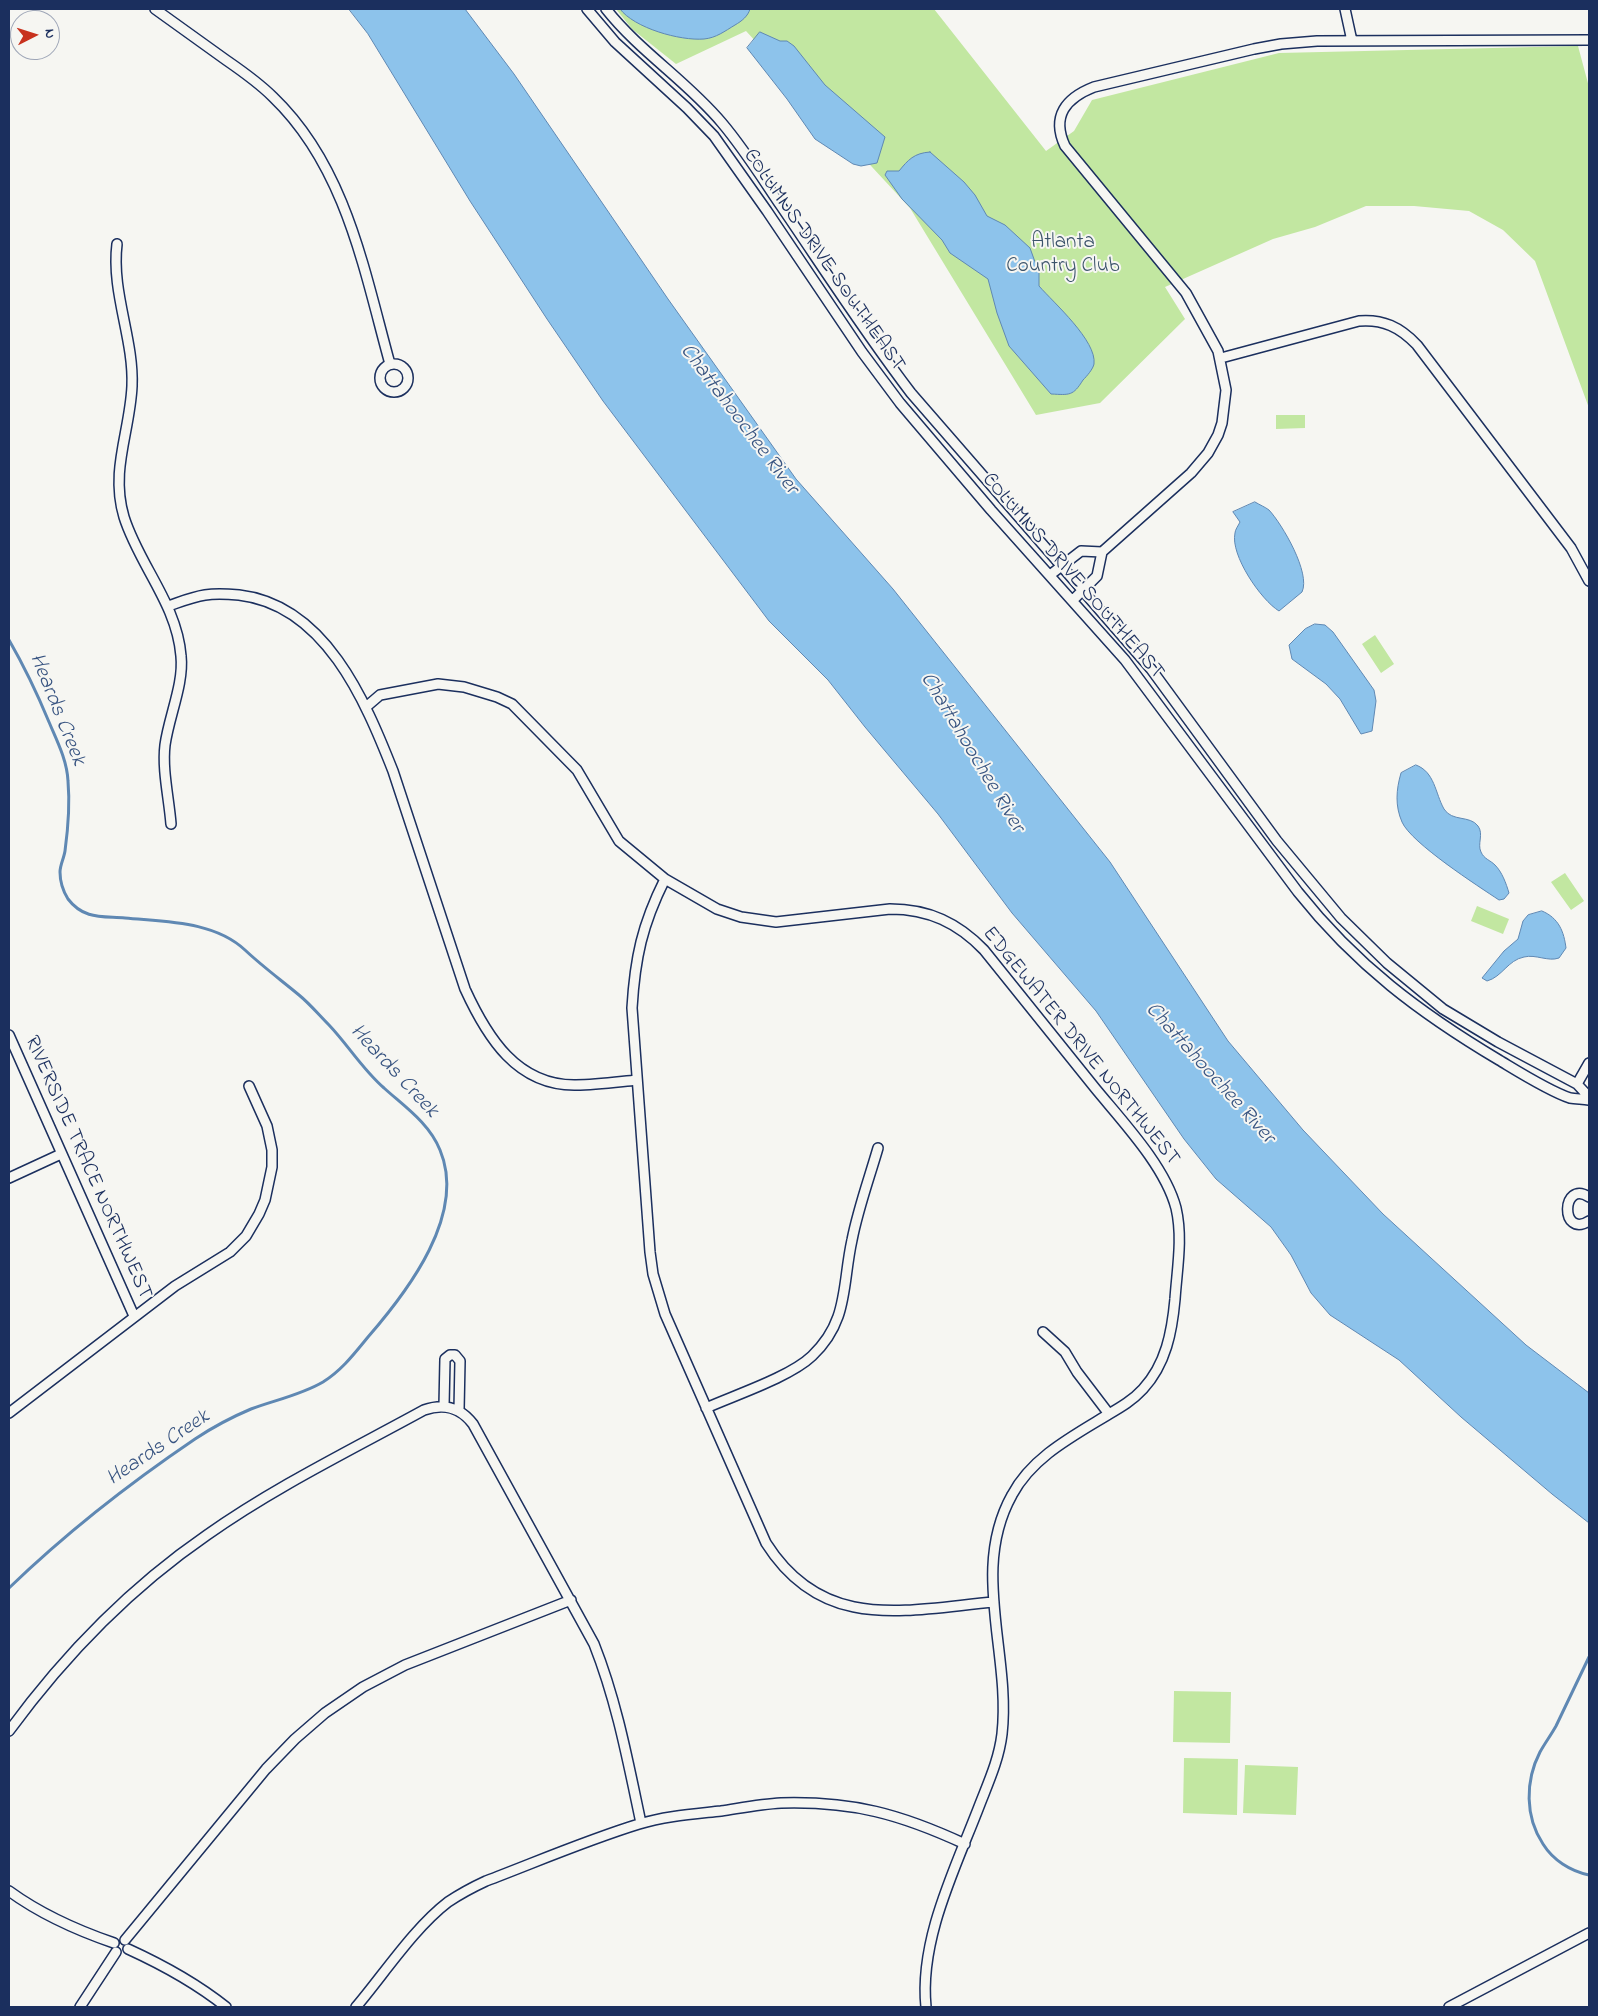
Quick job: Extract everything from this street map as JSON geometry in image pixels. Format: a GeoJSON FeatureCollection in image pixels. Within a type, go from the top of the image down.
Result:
{"type":"FeatureCollection","features":[{"type":"Feature","properties":{"kind":"street"},"geometry":{"type":"LineString","coordinates":[[155,9],[247,75],[274,97],[312,145],[336,188],[351,225],[390,364]]}},
{"type":"Feature","properties":{"kind":"street","name":"COLUMNS DRIVE SOUTHEAST"},"geometry":{"type":"LineString","coordinates":[[587,9],[615,42],[682,103],[714,136],[880,377],[946,457],[1126,660],[1311,908],[1358,958],[1389,986],[1417,1007],[1483,1051],[1570,1098],[1589,1098]]}},
{"type":"Feature","properties":{"kind":"street","name":"COLUMNS DRIVE SOUTHEAST"},"geometry":{"type":"LineString","coordinates":[[606,9],[624,31],[704,103],[722,122],[756,166],[880,352],[905,386],[1150,669],[1277,841],[1319,893],[1362,940],[1443,1009],[1498,1042],[1577,1084],[1589,1098]]}},
{"type":"Feature","properties":{"kind":"street"},"geometry":{"type":"LineString","coordinates":[[1345,9],[1352,41]]}},
{"type":"Feature","properties":{"kind":"street"},"geometry":{"type":"LineString","coordinates":[[1073,600],[1097,576],[1102,552],[1191,473],[1213,446],[1222,423],[1226,402],[1225,379],[1216,344],[1186,293],[1065,146],[1059,129],[1062,111],[1072,99],[1094,88],[1228,54],[1290,43],[1589,40]]}},
{"type":"Feature","properties":{"kind":"street"},"geometry":{"type":"LineString","coordinates":[[117,244],[116,267],[132,385],[130,416],[119,461],[120,496],[129,532],[168,606],[178,632],[182,657],[180,676],[165,747],[171,824]]}},
{"type":"Feature","properties":{"kind":"street"},"geometry":{"type":"LineString","coordinates":[[1221,358],[1359,321],[1371,320],[1382,322],[1400,329],[1417,345],[1555,527],[1580,563],[1589,581]]}},
{"type":"Feature","properties":{"kind":"street"},"geometry":{"type":"LineString","coordinates":[[1050,575],[1081,551],[1102,552]]}},
{"type":"Feature","properties":{"kind":"street"},"geometry":{"type":"LineString","coordinates":[[168,606],[193,598],[222,593],[248,596],[282,608],[304,621],[322,639],[366,706],[393,771],[465,989],[490,1035],[523,1071],[545,1081],[576,1086],[637,1080]]}},
{"type":"Feature","properties":{"kind":"street","name":"EDGEWATER DRIVE NORTHWEST"},"geometry":{"type":"LineString","coordinates":[[366,706],[380,694],[438,684],[464,686],[512,704],[577,770],[619,841],[665,879],[717,909],[741,917],[762,921],[798,921],[890,909],[921,911],[940,917],[955,925],[971,936],[984,950],[1156,1165],[1168,1185],[1176,1207],[1179,1245],[1173,1322],[1168,1346],[1158,1368],[1143,1388],[1126,1404],[1046,1454],[1027,1472],[1012,1493],[1000,1519],[994,1543],[991,1569],[1003,1700],[1002,1734],[995,1766],[934,1925],[924,1976],[926,2007]]}},
{"type":"Feature","properties":{"kind":"street"},"geometry":{"type":"LineString","coordinates":[[665,879],[644,925],[634,970],[632,1008],[653,1274],[665,1314],[766,1543],[784,1567],[806,1586],[840,1604],[874,1611],[894,1612],[994,1602]]}},
{"type":"Feature","properties":{"kind":"street","name":"RIVERSIDE TRACE NORTHWEST"},"geometry":{"type":"LineString","coordinates":[[9,1035],[134,1316]]}},
{"type":"Feature","properties":{"kind":"street"},"geometry":{"type":"LineString","coordinates":[[1577,1084],[1589,1063]]}},
{"type":"Feature","properties":{"kind":"street"},"geometry":{"type":"LineString","coordinates":[[9,1413],[175,1286],[230,1252],[246,1236],[259,1214],[270,1184],[272,1150],[265,1119],[249,1086]]}},
{"type":"Feature","properties":{"kind":"street"},"geometry":{"type":"LineString","coordinates":[[706,1408],[794,1369],[812,1357],[827,1339],[842,1307],[852,1239],[878,1148]]}},
{"type":"Feature","properties":{"kind":"street"},"geometry":{"type":"LineString","coordinates":[[9,1178],[61,1154]]}},
{"type":"Feature","properties":{"kind":"street"},"geometry":{"type":"LineString","coordinates":[[1589,1197],[1579,1194],[1572,1197],[1566,1210],[1573,1222],[1580,1224],[1589,1221]]}},
{"type":"Feature","properties":{"kind":"street"},"geometry":{"type":"LineString","coordinates":[[1043,1332],[1065,1352],[1077,1372],[1109,1414]]}},
{"type":"Feature","properties":{"kind":"street"},"geometry":{"type":"LineString","coordinates":[[444,1406],[445,1360],[450,1355],[455,1355],[460,1361],[459,1410]]}},
{"type":"Feature","properties":{"kind":"street"},"geometry":{"type":"LineString","coordinates":[[9,1732],[52,1676],[98,1626],[149,1579],[207,1535],[271,1493],[424,1410],[444,1406],[459,1410],[473,1424],[594,1644],[610,1686],[641,1823]]}},
{"type":"Feature","properties":{"kind":"street"},"geometry":{"type":"LineString","coordinates":[[9,1891],[50,1918],[124,1954],[127,1945],[266,1769],[295,1739],[325,1714],[363,1688],[405,1665],[571,1600]]}},
{"type":"Feature","properties":{"kind":"street"},"geometry":{"type":"LineString","coordinates":[[356,2007],[426,1922],[448,1902],[465,1891],[486,1881],[641,1823],[688,1814],[779,1803],[826,1803],[895,1815],[928,1826],[965,1844]]}},
{"type":"Feature","properties":{"kind":"street"},"geometry":{"type":"LineString","coordinates":[[1449,2007],[1589,1933]]}},
{"type":"Feature","properties":{"kind":"street"},"geometry":{"type":"LineString","coordinates":[[80,2007],[115,1948],[117,1940],[189,1980],[226,2007]]}},
{"type":"Feature","properties":{"kind":"green space","name":"Atlanta Country Club"},"geometry":{"type":"Polygon","coordinates":[[[616,9],[934,9],[1046,151],[1074,131],[1092,100],[1279,53],[1578,46],[1589,87],[1589,408],[1535,261],[1503,230],[1469,211],[1414,206],[1366,206],[1315,227],[1273,239],[1165,287],[1185,319],[1100,403],[1036,415],[910,208],[746,31],[676,64],[632,29],[616,9]]]}},
{"type":"Feature","properties":{"kind":"green space"},"geometry":{"type":"Polygon","coordinates":[[[1276,415],[1305,415],[1305,428],[1276,429],[1276,415]]]}},
{"type":"Feature","properties":{"kind":"green space"},"geometry":{"type":"Polygon","coordinates":[[[1375,635],[1394,664],[1381,673],[1362,644],[1375,635]]]}},
{"type":"Feature","properties":{"kind":"green space"},"geometry":{"type":"Polygon","coordinates":[[[1565,873],[1584,901],[1571,910],[1551,882],[1565,873]]]}},
{"type":"Feature","properties":{"kind":"green space"},"geometry":{"type":"Polygon","coordinates":[[[1477,906],[1509,919],[1503,934],[1471,921],[1477,906]]]}},
{"type":"Feature","properties":{"kind":"green space"},"geometry":{"type":"Polygon","coordinates":[[[1174,1691],[1231,1692],[1230,1743],[1173,1742],[1174,1691]]]}},
{"type":"Feature","properties":{"kind":"green space"},"geometry":{"type":"Polygon","coordinates":[[[1184,1758],[1238,1759],[1237,1815],[1183,1813],[1184,1758]]]}},
{"type":"Feature","properties":{"kind":"green space"},"geometry":{"type":"Polygon","coordinates":[[[1245,1765],[1298,1767],[1296,1815],[1243,1813],[1245,1765]]]}},
{"type":"Feature","properties":{"kind":"water","name":"Chattahoochee River"},"geometry":{"type":"Polygon","coordinates":[[[349,9],[465,9],[514,74],[668,299],[796,479],[893,589],[1110,862],[1228,1041],[1303,1130],[1383,1214],[1526,1345],[1589,1393],[1589,1523],[1461,1417],[1399,1360],[1330,1315],[1311,1293],[1291,1255],[1271,1227],[1216,1179],[1184,1139],[1096,1011],[1012,913],[938,814],[828,680],[769,621],[603,401],[470,201],[368,34],[349,9]]]}},
{"type":"Feature","properties":{"kind":"water"},"geometry":{"type":"Polygon","coordinates":[[[620,9],[750,9],[742,20],[720,34],[704,39],[694,39],[658,32],[636,22],[620,9]]]}},
{"type":"Feature","properties":{"kind":"water"},"geometry":{"type":"Polygon","coordinates":[[[760,32],[780,41],[787,41],[794,46],[825,85],[885,137],[877,163],[861,166],[853,164],[815,139],[787,99],[747,48],[760,32]]]}},
{"type":"Feature","properties":{"kind":"water"},"geometry":{"type":"Polygon","coordinates":[[[930,152],[964,182],[975,195],[987,216],[1005,225],[1030,248],[1039,273],[1039,286],[1073,323],[1089,344],[1094,364],[1090,372],[1073,392],[1051,394],[1009,346],[997,313],[988,279],[950,253],[942,240],[902,199],[885,175],[887,171],[899,171],[909,160],[916,156],[930,152]]]}},
{"type":"Feature","properties":{"kind":"water"},"geometry":{"type":"Polygon","coordinates":[[[1255,502],[1269,510],[1281,526],[1294,549],[1302,573],[1304,584],[1302,592],[1279,611],[1264,597],[1248,576],[1237,553],[1235,532],[1240,522],[1233,512],[1255,502]]]}},
{"type":"Feature","properties":{"kind":"water"},"geometry":{"type":"Polygon","coordinates":[[[1315,624],[1325,625],[1333,632],[1374,690],[1376,701],[1372,731],[1361,734],[1340,699],[1326,684],[1292,659],[1289,645],[1305,629],[1315,624]]]}},
{"type":"Feature","properties":{"kind":"water"},"geometry":{"type":"Polygon","coordinates":[[[1416,765],[1422,768],[1431,778],[1447,813],[1475,823],[1480,829],[1481,852],[1502,874],[1507,885],[1509,893],[1504,899],[1499,900],[1446,864],[1418,841],[1402,822],[1397,804],[1399,779],[1401,773],[1416,765]]]}},
{"type":"Feature","properties":{"kind":"water"},"geometry":{"type":"Polygon","coordinates":[[[1542,911],[1553,917],[1560,926],[1564,936],[1566,948],[1559,958],[1524,957],[1514,961],[1492,979],[1487,981],[1482,978],[1504,951],[1518,939],[1523,921],[1528,915],[1542,911]]]}},
{"type":"Feature","properties":{"kind":"waterway","name":"Heards Creek"},"geometry":{"type":"LineString","coordinates":[[9,640],[40,701],[66,766],[69,790],[68,816],[65,851],[60,872],[62,886],[68,899],[81,911],[94,916],[173,922],[204,928],[233,940],[307,1002],[376,1081],[423,1124],[440,1150],[446,1175],[446,1200],[440,1225],[429,1250],[400,1297],[342,1367],[315,1387],[244,1412],[195,1439],[99,1509],[9,1588]]}},
{"type":"Feature","properties":{"kind":"waterway"},"geometry":{"type":"LineString","coordinates":[[1589,1657],[1556,1726],[1535,1763],[1529,1799],[1533,1822],[1547,1850],[1563,1864],[1575,1871],[1589,1875]]}}]}
